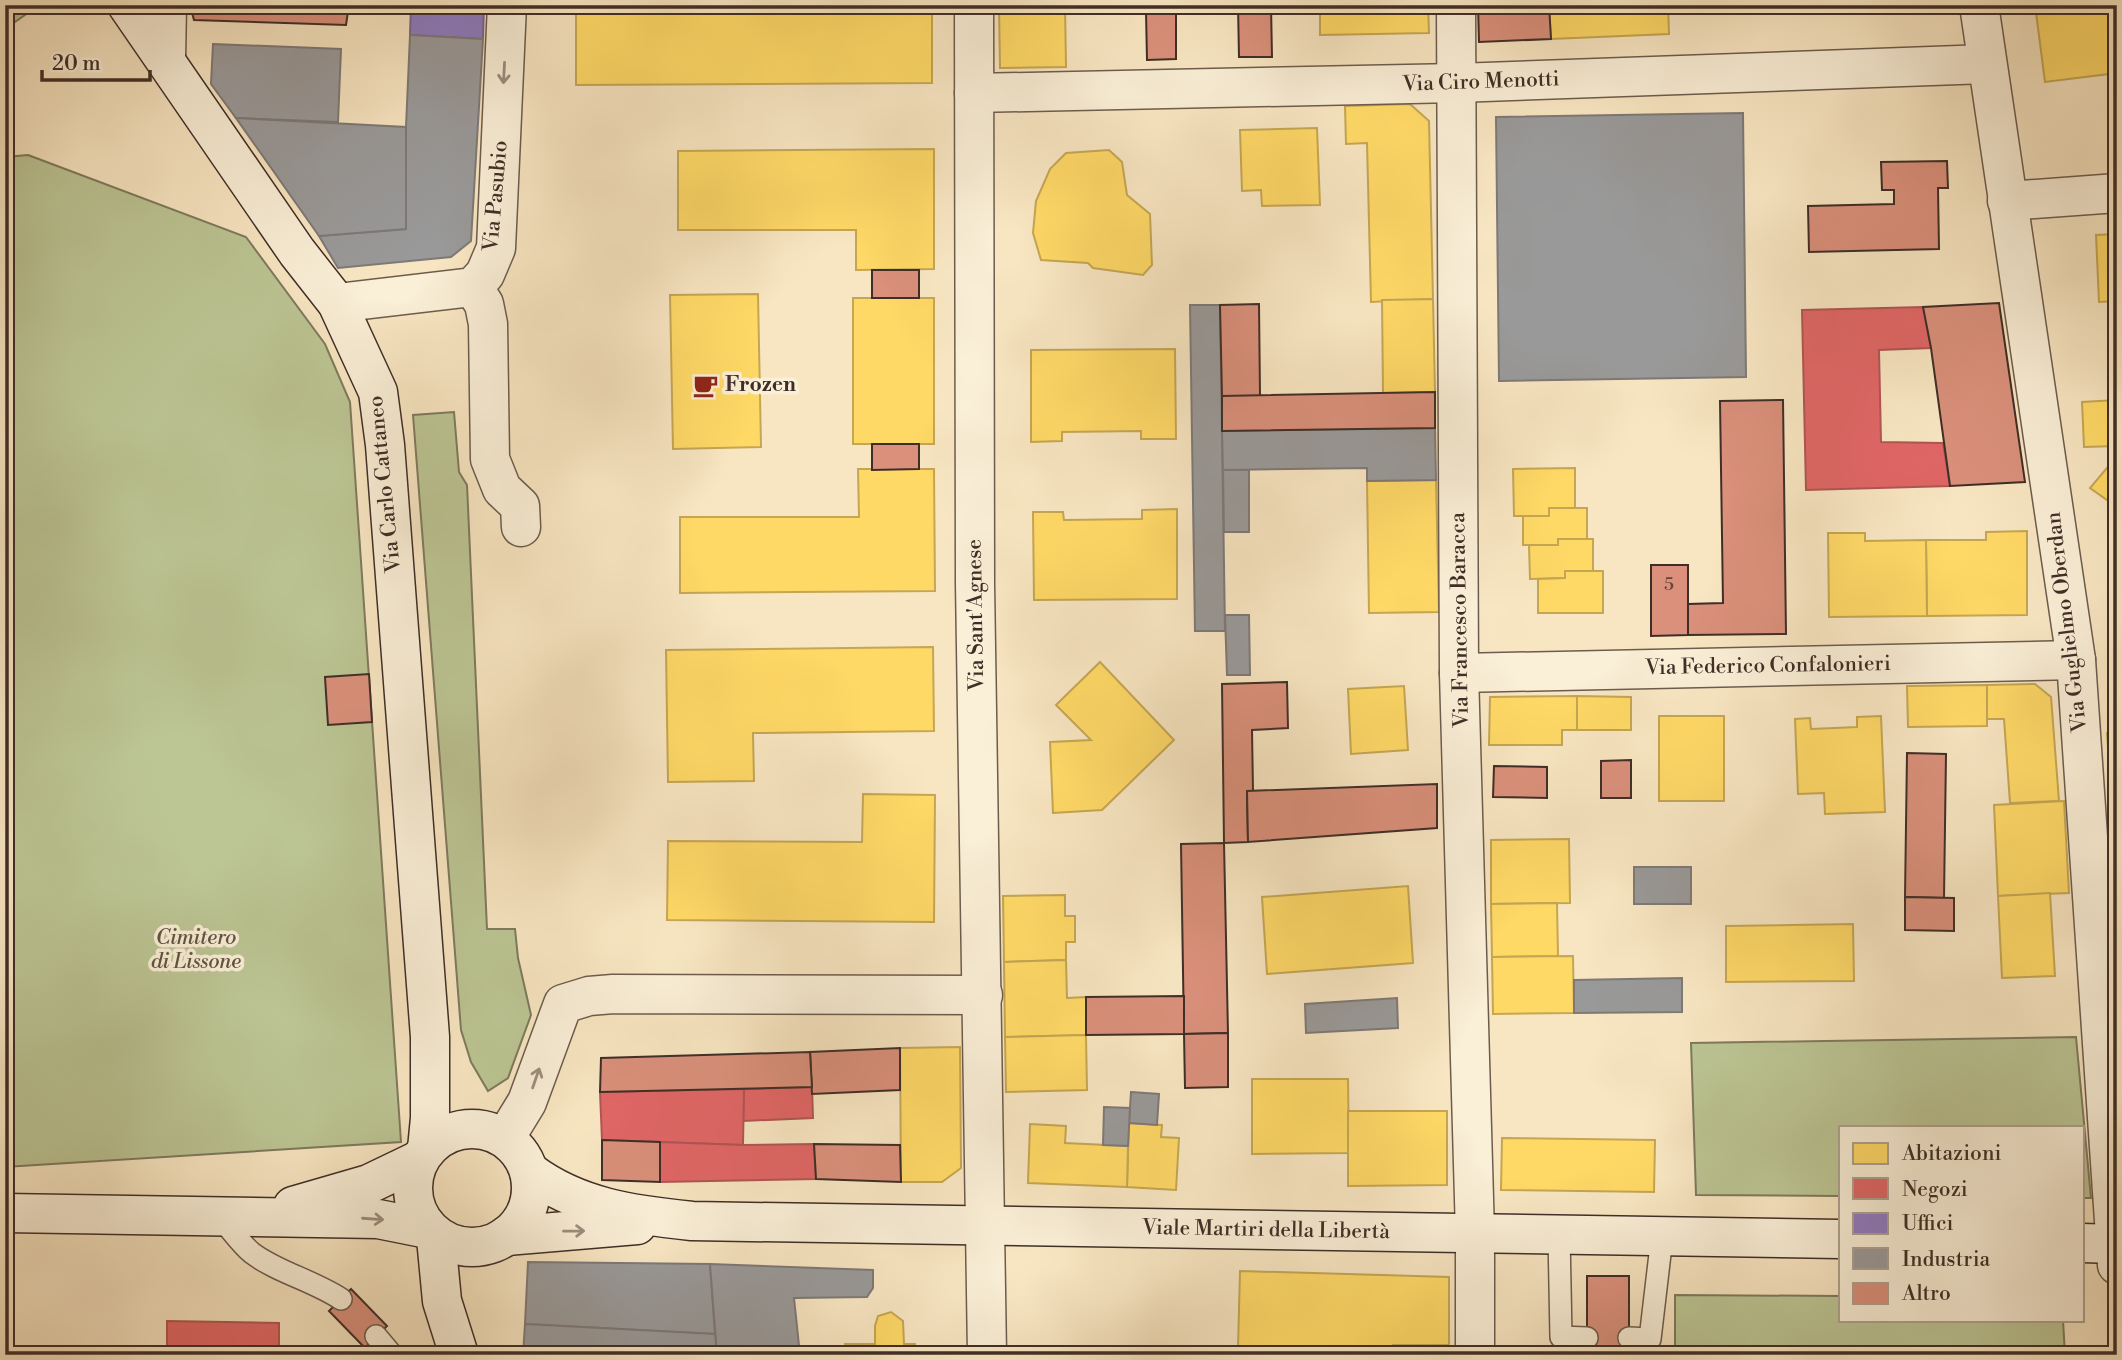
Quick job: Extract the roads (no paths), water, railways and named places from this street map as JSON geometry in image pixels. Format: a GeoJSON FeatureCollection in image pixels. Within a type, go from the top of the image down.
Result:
{"type":"FeatureCollection","features":[{"type":"Feature","properties":{"kind":"street","name":"Via Carlo Cattaneo"},"geometry":{"type":"LineString","coordinates":[[127,5],[297,252],[337,303],[378,392],[385,445],[430,1037],[430,1118],[423,1154]]}},
{"type":"Feature","properties":{"kind":"street"},"geometry":{"type":"LineString","coordinates":[[166,60],[167,5]]}},
{"type":"Feature","properties":{"kind":"street","name":"Via Pasubio"},"geometry":{"type":"LineString","coordinates":[[473,287],[485,274],[496,248],[507,5]]}},
{"type":"Feature","properties":{"kind":"street","name":"Via Sant'Agnese"},"geometry":{"type":"LineString","coordinates":[[974,5],[975,569],[987,1355]]}},
{"type":"Feature","properties":{"kind":"street","name":"Via Francesco Baracca"},"geometry":{"type":"LineString","coordinates":[[1456,5],[1459,673],[1475,1234],[1475,1355]]}},
{"type":"Feature","properties":{"kind":"street","name":"Via Guglielmo Oberdan"},"geometry":{"type":"LineString","coordinates":[[1979,5],[2076,660],[2108,1249]]}},
{"type":"Feature","properties":{"kind":"street","name":"Via Ciro Menotti"},"geometry":{"type":"LineString","coordinates":[[974,93],[1457,83],[1987,64]]}},
{"type":"Feature","properties":{"kind":"street"},"geometry":{"type":"LineString","coordinates":[[2007,201],[2117,192]]}},
{"type":"Feature","properties":{"kind":"street"},"geometry":{"type":"LineString","coordinates":[[337,303],[473,287],[484,304],[488,324],[490,459],[502,489],[520,506],[520,527]]}},
{"type":"Feature","properties":{"kind":"street","name":"Via Federico Confalonieri"},"geometry":{"type":"LineString","coordinates":[[1459,673],[2076,660]]}},
{"type":"Feature","properties":{"kind":"street"},"geometry":{"type":"LineString","coordinates":[[494,1133],[527,1102],[563,1004],[574,999],[614,994],[983,995]]}},
{"type":"Feature","properties":{"kind":"street","name":"Via Carlo Cattaneo"},"geometry":{"type":"LineString","coordinates":[[430,1037],[447,1080],[463,1108],[494,1133]]}},
{"type":"Feature","properties":{"kind":"street"},"geometry":{"type":"LineString","coordinates":[[5,1213],[378,1219],[432,1233],[461,1247],[493,1242],[514,1231],[525,1215],[531,1195],[530,1172],[520,1153],[494,1133],[456,1130],[400,1171],[350,1190],[237,1216]]}},
{"type":"Feature","properties":{"kind":"street"},"geometry":{"type":"LineString","coordinates":[[423,1154],[415,1169],[412,1188],[416,1210],[432,1233],[442,1301],[459,1355]]}},
{"type":"Feature","properties":{"kind":"street","name":"Viale Martiri della Libertà"},"geometry":{"type":"LineString","coordinates":[[530,1172],[565,1195],[597,1206],[637,1215],[692,1221],[1839,1240]]}},
{"type":"Feature","properties":{"kind":"street","name":"Viale Martiri della Libertà"},"geometry":{"type":"LineString","coordinates":[[493,1242],[692,1221]]}},
{"type":"Feature","properties":{"kind":"street"},"geometry":{"type":"LineString","coordinates":[[459,1355],[462,1297],[466,1278],[493,1242]]}},
{"type":"Feature","properties":{"kind":"lane"},"geometry":{"type":"LineString","coordinates":[[237,1216],[253,1253],[341,1299]]}},
{"type":"Feature","properties":{"kind":"lane"},"geometry":{"type":"LineString","coordinates":[[1559,1236],[1560,1346],[1587,1338]]}},
{"type":"Feature","properties":{"kind":"lane"},"geometry":{"type":"LineString","coordinates":[[1629,1338],[1650,1339],[1662,1237]]}},
{"type":"Feature","properties":{"kind":"lane"},"geometry":{"type":"LineString","coordinates":[[376,1336],[392,1355]]}},
{"type":"Feature","properties":{"kind":"place","name":"Frozen"},"geometry":{"type":"Point","coordinates":[705,385]}},
{"type":"Feature","properties":{"kind":"park label","name":"Cimitero di Lissone"},"geometry":{"type":"Point","coordinates":[196,950]}}]}
